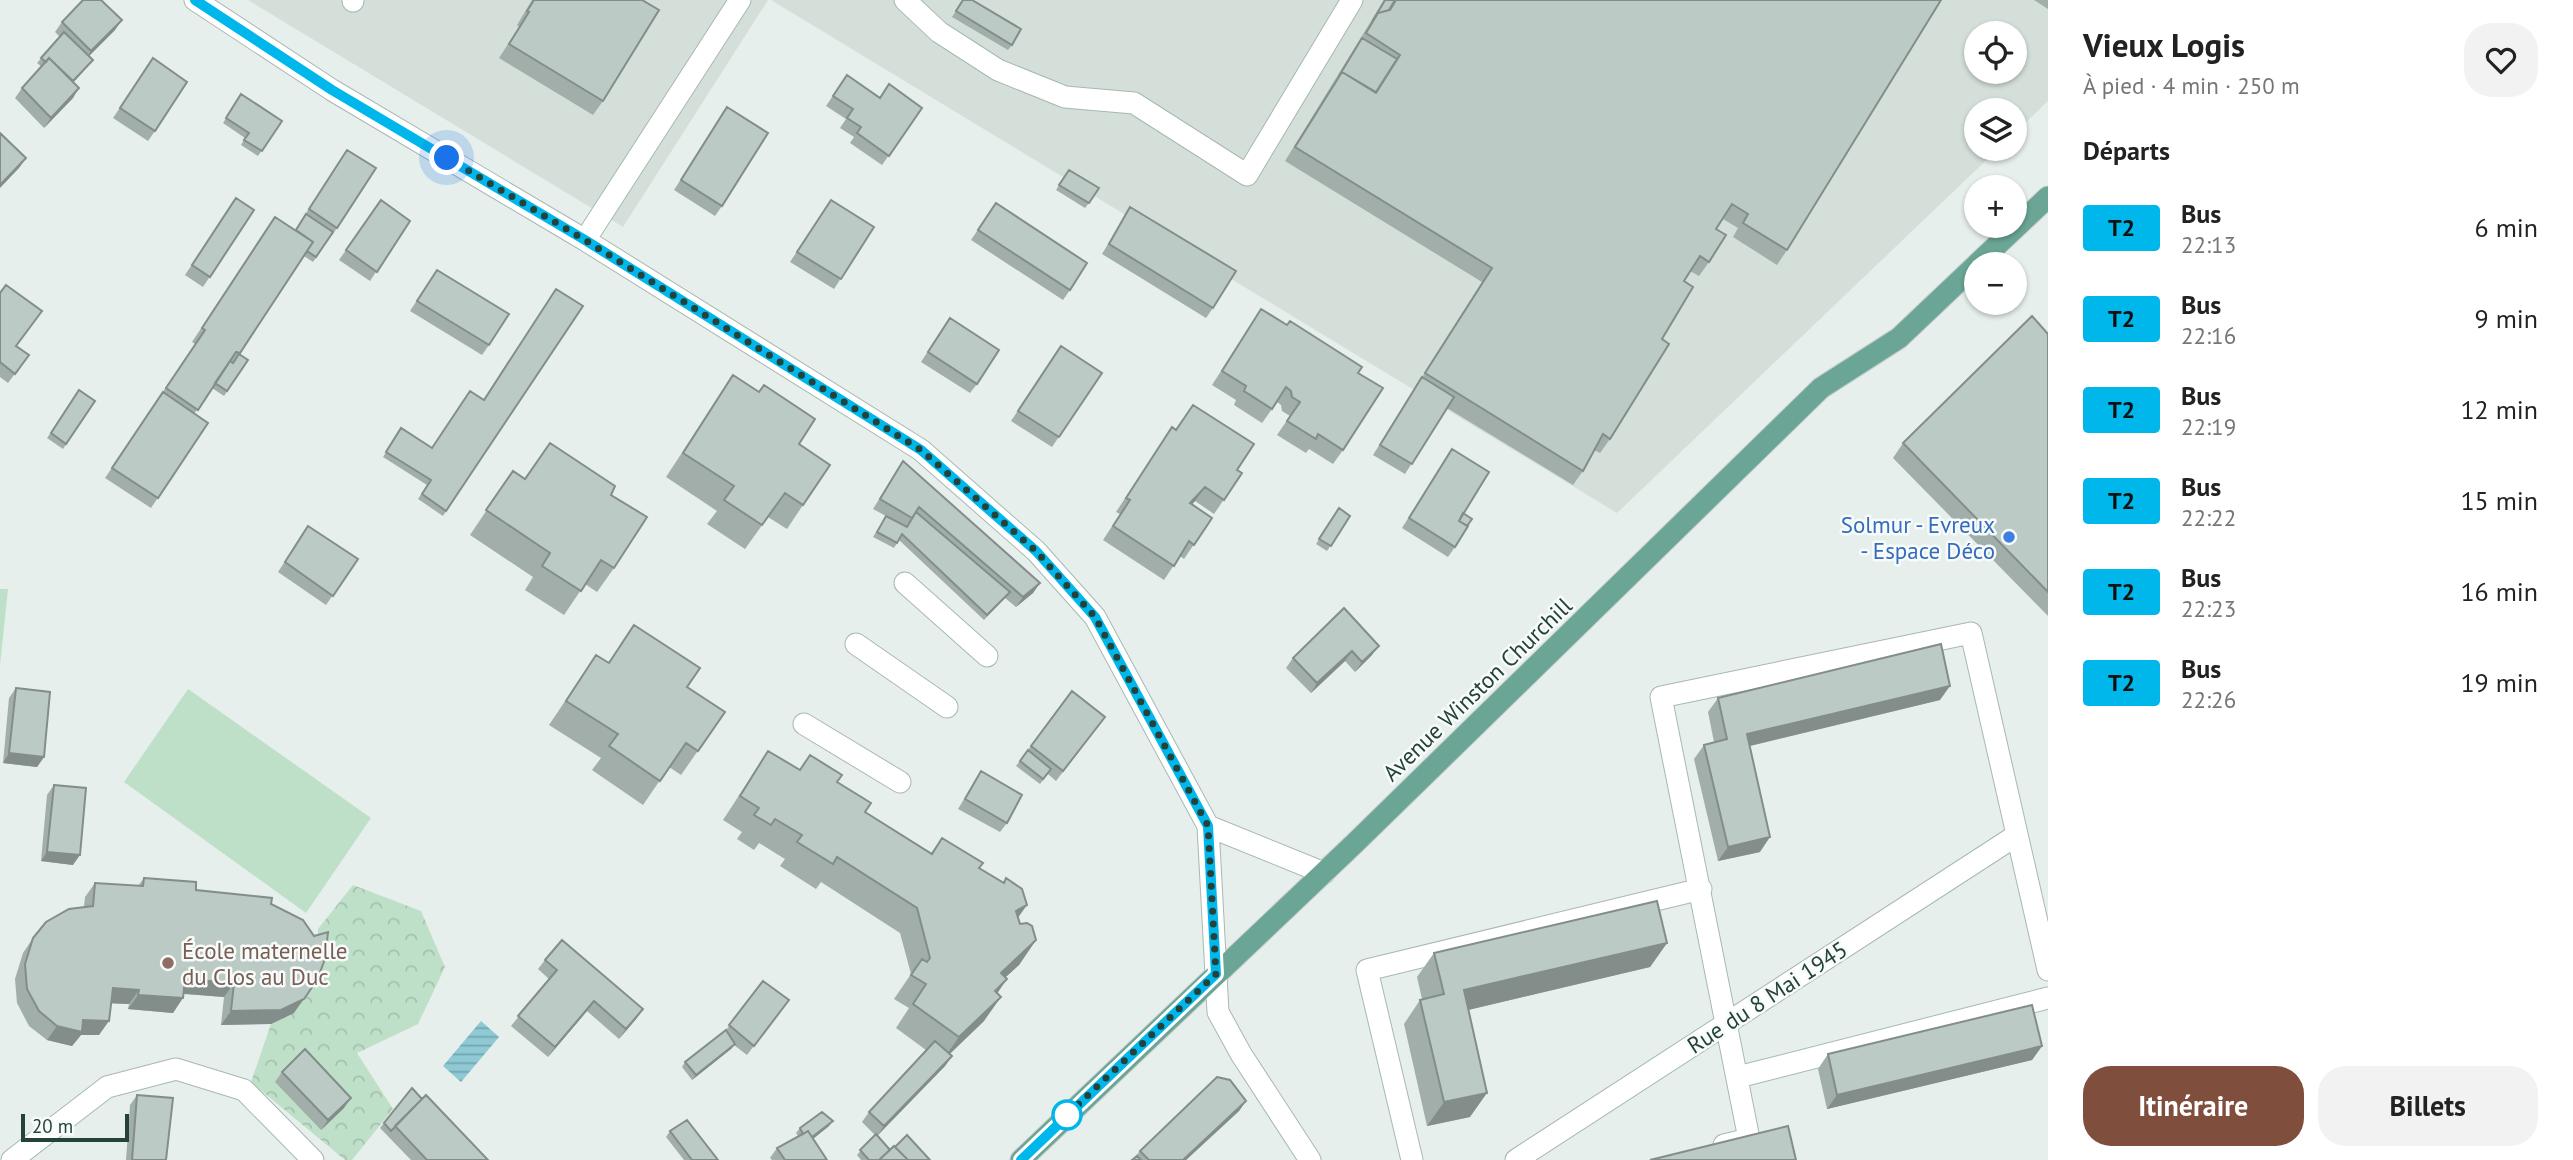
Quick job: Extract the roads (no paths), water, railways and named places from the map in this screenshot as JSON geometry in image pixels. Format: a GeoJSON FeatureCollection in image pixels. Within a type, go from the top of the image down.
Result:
{"type":"FeatureCollection","features":[{"type":"Feature","properties":{"kind":"main road","name":"Avenue Winston Churchill"},"geometry":{"type":"LineString","coordinates":[[1990,252],[2046,201]]}},
{"type":"Feature","properties":{"kind":"main road","name":"Avenue Winston Churchill"},"geometry":{"type":"LineString","coordinates":[[1021,1160],[1324,873],[1821,388],[1899,338],[1964,276]]}},
{"type":"Feature","properties":{"kind":"street"},"geometry":{"type":"LineString","coordinates":[[195,0],[332,90],[585,240],[921,450],[1036,551],[1095,617],[1208,826],[1218,1012],[1241,1054],[1310,1160]]}},
{"type":"Feature","properties":{"kind":"street"},"geometry":{"type":"LineString","coordinates":[[585,240],[740,0]]}},
{"type":"Feature","properties":{"kind":"street"},"geometry":{"type":"LineString","coordinates":[[905,0],[939,32],[998,70],[1065,97],[1134,103],[1247,175],[1352,0]]}},
{"type":"Feature","properties":{"kind":"street"},"geometry":{"type":"LineString","coordinates":[[905,583],[986,656]]}},
{"type":"Feature","properties":{"kind":"street"},"geometry":{"type":"LineString","coordinates":[[1701,1151],[1749,1139],[1661,697],[1971,633],[2048,970]]}},
{"type":"Feature","properties":{"kind":"street"},"geometry":{"type":"LineString","coordinates":[[856,644],[947,707]]}},
{"type":"Feature","properties":{"kind":"street"},"geometry":{"type":"LineString","coordinates":[[804,724],[900,782]]}},
{"type":"Feature","properties":{"kind":"street"},"geometry":{"type":"LineString","coordinates":[[1208,826],[1324,873]]}},
{"type":"Feature","properties":{"kind":"street","name":"Rue du 8 Mai 1945"},"geometry":{"type":"LineString","coordinates":[[1516,1160],[2017,835]]}},
{"type":"Feature","properties":{"kind":"street"},"geometry":{"type":"LineString","coordinates":[[1412,1160],[1367,970],[1701,889]]}},
{"type":"Feature","properties":{"kind":"street"},"geometry":{"type":"LineString","coordinates":[[1738,1077],[2048,998]]}},
{"type":"Feature","properties":{"kind":"street"},"geometry":{"type":"LineString","coordinates":[[0,1158],[12,1160],[107,1087],[176,1069],[244,1090],[313,1160]]}},
{"type":"Feature","properties":{"kind":"water"},"geometry":{"type":"Polygon","coordinates":[[[481,1021],[499,1037],[461,1082],[443,1066],[481,1021]]]}},
{"type":"Feature","properties":{"kind":"place","name":"Solmur - Evreux - Espace Déco"},"geometry":{"type":"Point","coordinates":[2009,537]}},
{"type":"Feature","properties":{"kind":"place","name":"École maternelle du Clos au Duc"},"geometry":{"type":"Point","coordinates":[168,963]}}]}
